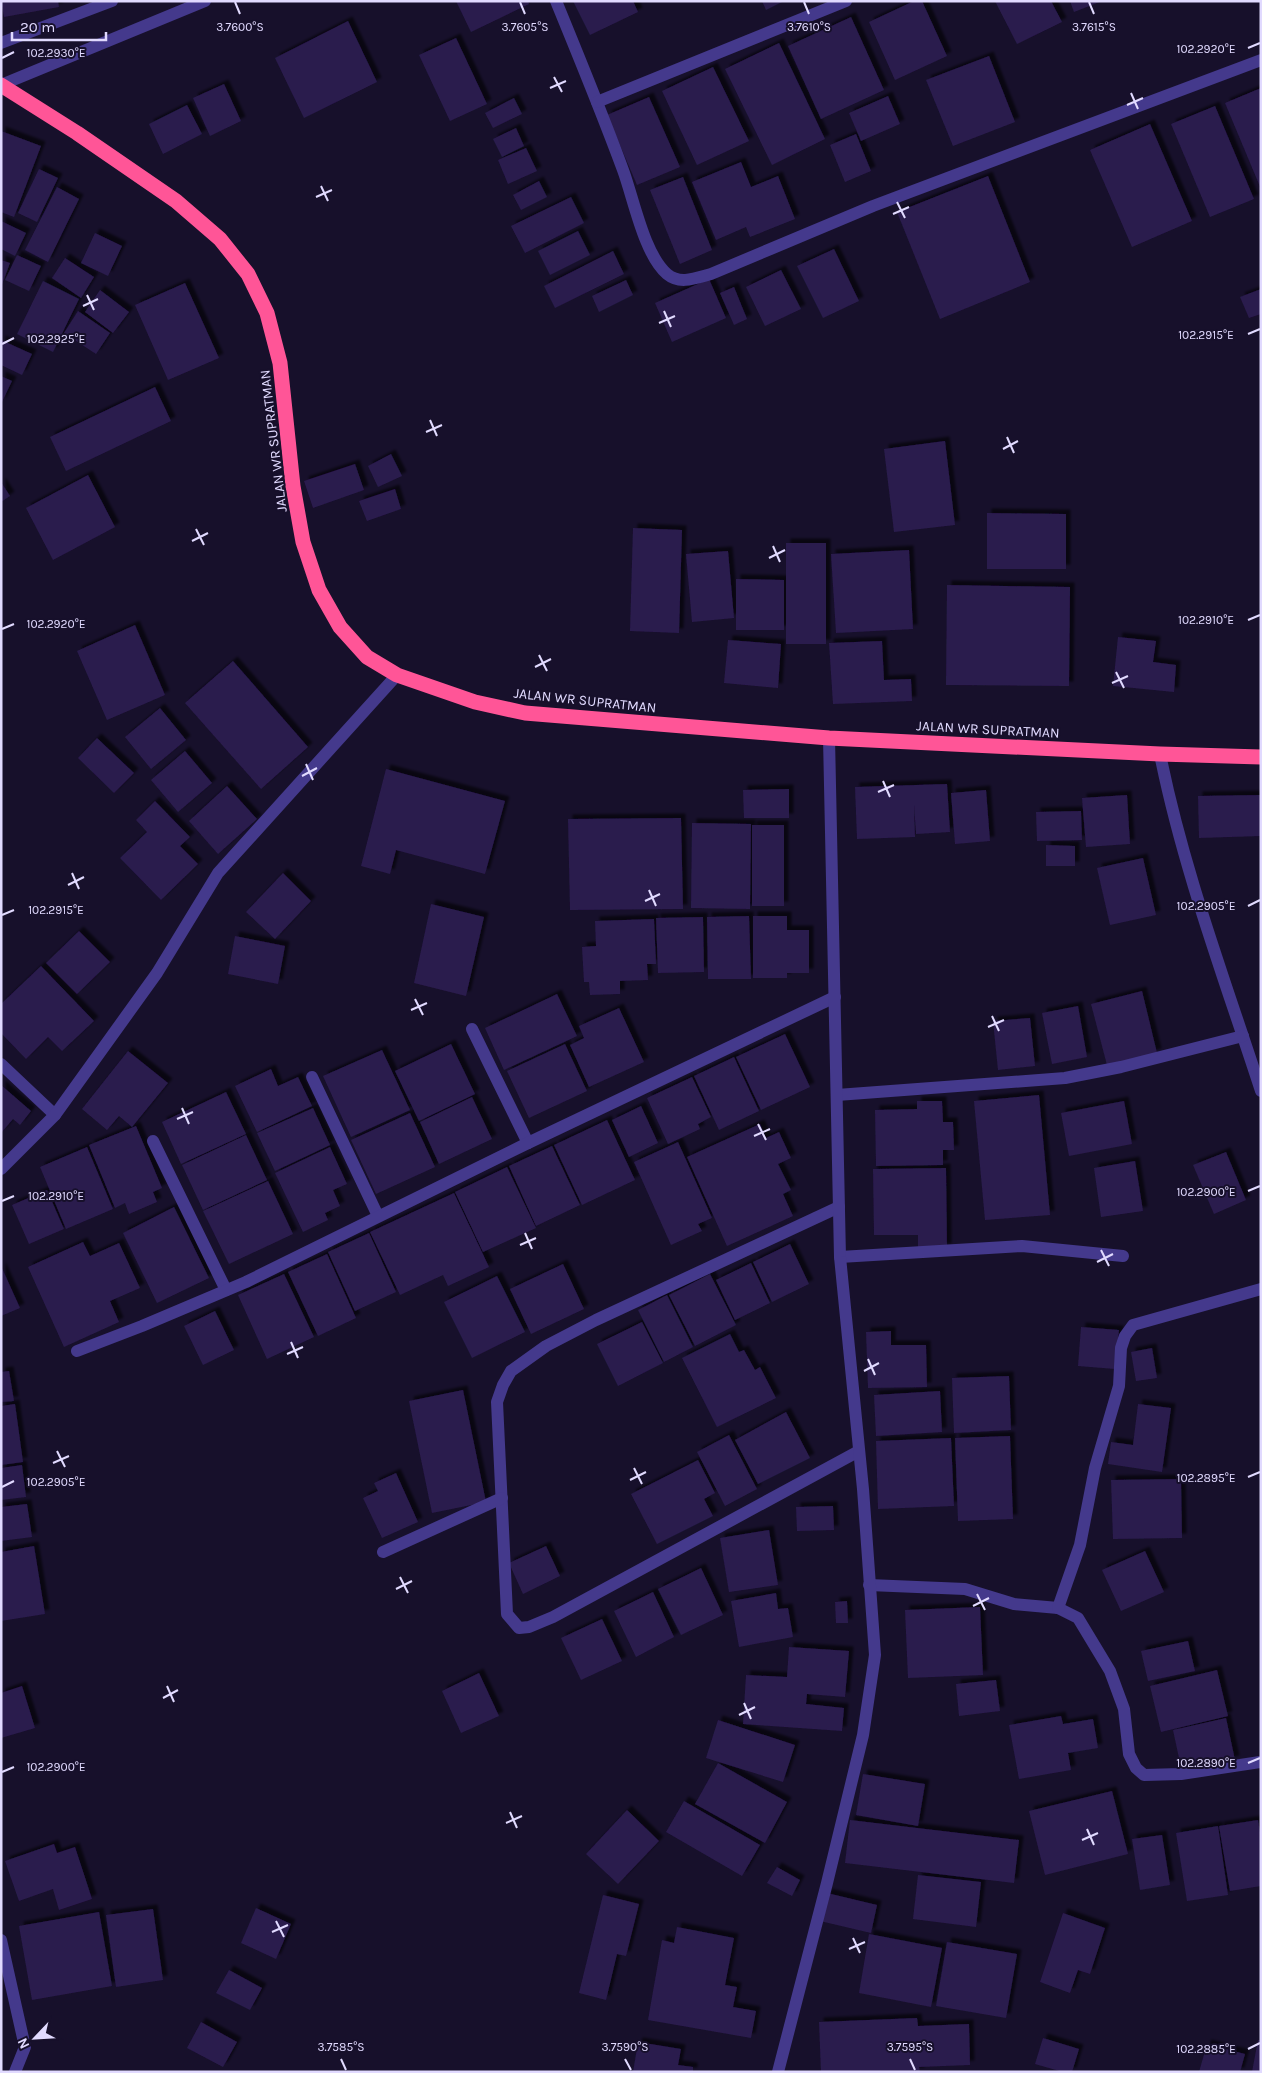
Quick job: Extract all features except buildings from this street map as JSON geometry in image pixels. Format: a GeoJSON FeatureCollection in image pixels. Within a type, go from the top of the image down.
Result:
{"type":"FeatureCollection","features":[{"type":"Feature","properties":{"kind":"highway","name":"JALAN WR SUPRATMAN"},"geometry":{"type":"LineString","coordinates":[[1,85],[77,133],[176,201],[220,239],[248,274],[267,313],[280,363],[293,486],[303,542],[319,590],[340,627],[367,657],[397,675],[475,702],[525,713],[829,738],[1160,754],[1261,756]]}},
{"type":"Feature","properties":{"kind":"street"},"geometry":{"type":"LineString","coordinates":[[1,44],[112,1]]}},
{"type":"Feature","properties":{"kind":"street"},"geometry":{"type":"LineString","coordinates":[[1,85],[205,1]]}},
{"type":"Feature","properties":{"kind":"street"},"geometry":{"type":"LineString","coordinates":[[556,1],[624,173],[652,256],[668,275],[684,281],[710,274],[873,206],[1261,60]]}},
{"type":"Feature","properties":{"kind":"street"},"geometry":{"type":"LineString","coordinates":[[597,102],[846,1]]}},
{"type":"Feature","properties":{"kind":"street"},"geometry":{"type":"LineString","coordinates":[[1,1169],[55,1115],[158,973],[218,873],[397,675]]}},
{"type":"Feature","properties":{"kind":"street"},"geometry":{"type":"LineString","coordinates":[[778,2072],[863,1735],[875,1655],[859,1451],[840,1257],[829,738]]}},
{"type":"Feature","properties":{"kind":"street"},"geometry":{"type":"LineString","coordinates":[[1160,754],[1168,793],[1190,876],[1261,1091]]}},
{"type":"Feature","properties":{"kind":"street"},"geometry":{"type":"LineString","coordinates":[[77,1351],[226,1290],[528,1143],[835,997]]}},
{"type":"Feature","properties":{"kind":"street"},"geometry":{"type":"LineString","coordinates":[[472,1029],[528,1143]]}},
{"type":"Feature","properties":{"kind":"street"},"geometry":{"type":"LineString","coordinates":[[837,1095],[1065,1078],[1121,1067],[1243,1036]]}},
{"type":"Feature","properties":{"kind":"street"},"geometry":{"type":"LineString","coordinates":[[1,1064],[55,1115]]}},
{"type":"Feature","properties":{"kind":"street"},"geometry":{"type":"LineString","coordinates":[[312,1077],[378,1216]]}},
{"type":"Feature","properties":{"kind":"street"},"geometry":{"type":"LineString","coordinates":[[152,1141],[226,1290]]}},
{"type":"Feature","properties":{"kind":"street"},"geometry":{"type":"LineString","coordinates":[[839,1207],[596,1320],[546,1346],[511,1371],[503,1385],[497,1402],[507,1614],[519,1628],[529,1627],[553,1617],[859,1451]]}},
{"type":"Feature","properties":{"kind":"street"},"geometry":{"type":"LineString","coordinates":[[840,1257],[1022,1246],[1123,1256]]}},
{"type":"Feature","properties":{"kind":"street"},"geometry":{"type":"LineString","coordinates":[[1058,1608],[1080,1546],[1095,1468],[1118,1386],[1121,1348],[1125,1336],[1132,1325],[1261,1289]]}},
{"type":"Feature","properties":{"kind":"street"},"geometry":{"type":"LineString","coordinates":[[383,1552],[502,1498]]}},
{"type":"Feature","properties":{"kind":"street"},"geometry":{"type":"LineString","coordinates":[[869,1585],[965,1589],[1014,1604],[1058,1608],[1078,1618],[1110,1671],[1124,1709],[1129,1754],[1136,1768],[1144,1775],[1181,1774],[1260,1762]]}},
{"type":"Feature","properties":{"kind":"street"},"geometry":{"type":"LineString","coordinates":[[1,1940],[25,2047],[15,2072]]}}]}
